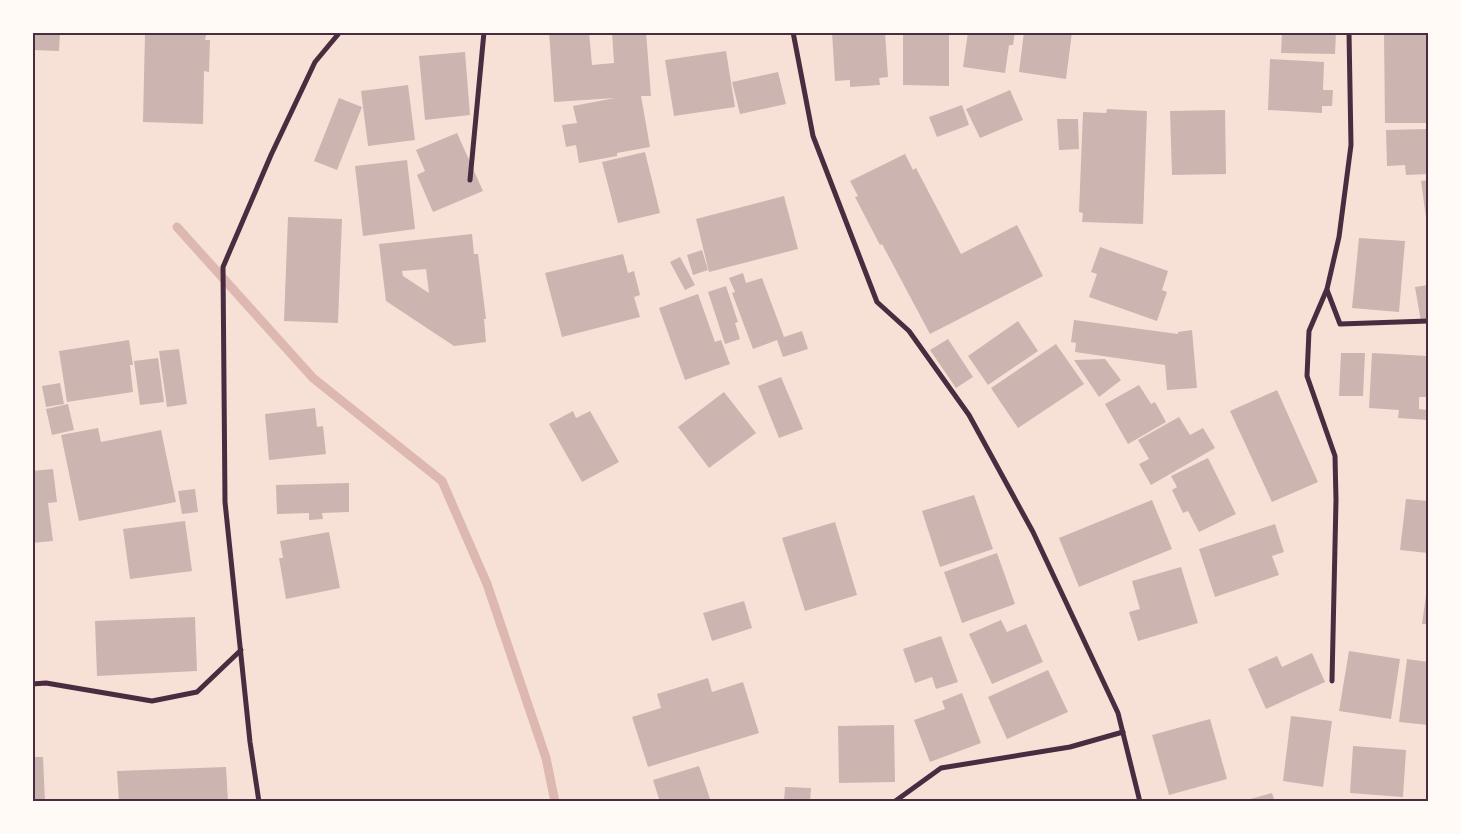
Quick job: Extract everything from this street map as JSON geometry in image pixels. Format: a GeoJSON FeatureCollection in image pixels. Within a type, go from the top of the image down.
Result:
{"type":"FeatureCollection","features":[{"type":"Feature","properties":{"kind":"street"},"geometry":{"type":"LineString","coordinates":[[259,802],[250,742],[225,502],[223,267],[315,62],[340,32]]}},
{"type":"Feature","properties":{"kind":"street"},"geometry":{"type":"LineString","coordinates":[[470,180],[484,32]]}},
{"type":"Feature","properties":{"kind":"street"},"geometry":{"type":"LineString","coordinates":[[793,32],[814,136],[876,302],[909,331],[970,415],[1033,532],[1118,713],[1140,802]]}},
{"type":"Feature","properties":{"kind":"street"},"geometry":{"type":"LineString","coordinates":[[1332,682],[1336,510],[1335,456],[1307,376],[1309,331],[1327,289],[1339,237],[1351,145],[1349,32]]}},
{"type":"Feature","properties":{"kind":"street"},"geometry":{"type":"LineString","coordinates":[[1327,289],[1340,324],[1428,321]]}},
{"type":"Feature","properties":{"kind":"street"},"geometry":{"type":"LineString","coordinates":[[32,684],[46,683],[152,701],[197,692],[241,650]]}},
{"type":"Feature","properties":{"kind":"street"},"geometry":{"type":"LineString","coordinates":[[894,802],[941,768],[1070,747],[1123,732]]}},
{"type":"Feature","properties":{"kind":"building"},"geometry":{"type":"Polygon","coordinates":[[[32,32],[60,32],[59,51],[32,50],[32,32]]]}},
{"type":"Feature","properties":{"kind":"building"},"geometry":{"type":"Polygon","coordinates":[[[161,32],[187,32],[187,34],[206,35],[205,40],[210,40],[209,72],[204,71],[203,124],[143,122],[145,33],[161,34],[161,32]]]}},
{"type":"Feature","properties":{"kind":"building"},"geometry":{"type":"Polygon","coordinates":[[[549,32],[589,32],[592,65],[614,63],[612,32],[646,32],[651,96],[641,96],[650,147],[617,153],[617,156],[579,163],[576,145],[566,147],[562,125],[577,123],[573,106],[615,98],[554,102],[549,32]]]}},
{"type":"Feature","properties":{"kind":"building"},"geometry":{"type":"Polygon","coordinates":[[[832,32],[885,32],[888,77],[879,78],[880,85],[850,87],[850,80],[835,81],[832,32]]]}},
{"type":"Feature","properties":{"kind":"building"},"geometry":{"type":"Polygon","coordinates":[[[903,32],[949,32],[949,86],[903,85],[903,32]]]}},
{"type":"Feature","properties":{"kind":"building"},"geometry":{"type":"Polygon","coordinates":[[[968,32],[1015,32],[1013,45],[1009,45],[1005,73],[963,67],[968,32]]]}},
{"type":"Feature","properties":{"kind":"building"},"geometry":{"type":"Polygon","coordinates":[[[1024,32],[1072,32],[1066,79],[1019,72],[1024,32]]]}},
{"type":"Feature","properties":{"kind":"building"},"geometry":{"type":"Polygon","coordinates":[[[1282,32],[1336,32],[1335,54],[1281,53],[1282,32]]]}},
{"type":"Feature","properties":{"kind":"building"},"geometry":{"type":"Polygon","coordinates":[[[1384,32],[1428,32],[1428,123],[1385,123],[1384,32]]]}},
{"type":"Feature","properties":{"kind":"building"},"geometry":{"type":"Polygon","coordinates":[[[726,51],[735,107],[674,116],[665,60],[726,51]]]}},
{"type":"Feature","properties":{"kind":"building"},"geometry":{"type":"Polygon","coordinates":[[[465,52],[470,115],[425,120],[419,56],[465,52]]]}},
{"type":"Feature","properties":{"kind":"building"},"geometry":{"type":"Polygon","coordinates":[[[1270,59],[1324,62],[1323,90],[1333,90],[1332,106],[1322,106],[1322,113],[1268,110],[1270,59]]]}},
{"type":"Feature","properties":{"kind":"building"},"geometry":{"type":"Polygon","coordinates":[[[778,72],[786,104],[740,114],[732,82],[778,72]]]}},
{"type":"Feature","properties":{"kind":"building"},"geometry":{"type":"Polygon","coordinates":[[[408,85],[415,140],[368,146],[361,91],[408,85]]]}},
{"type":"Feature","properties":{"kind":"building"},"geometry":{"type":"Polygon","coordinates":[[[1010,90],[1023,120],[980,138],[966,109],[1010,90]]]}},
{"type":"Feature","properties":{"kind":"building"},"geometry":{"type":"Polygon","coordinates":[[[339,98],[362,107],[337,170],[314,161],[339,98]]]}},
{"type":"Feature","properties":{"kind":"building"},"geometry":{"type":"Polygon","coordinates":[[[962,105],[969,125],[937,137],[929,117],[962,105]]]}},
{"type":"Feature","properties":{"kind":"building"},"geometry":{"type":"Polygon","coordinates":[[[1107,109],[1147,111],[1143,224],[1082,222],[1083,213],[1079,212],[1083,112],[1106,113],[1107,109]]]}},
{"type":"Feature","properties":{"kind":"building"},"geometry":{"type":"Polygon","coordinates":[[[1225,110],[1226,174],[1172,175],[1170,111],[1225,110]]]}},
{"type":"Feature","properties":{"kind":"building"},"geometry":{"type":"Polygon","coordinates":[[[1057,119],[1078,119],[1079,149],[1059,150],[1057,119]]]}},
{"type":"Feature","properties":{"kind":"building"},"geometry":{"type":"Polygon","coordinates":[[[1428,129],[1428,174],[1406,175],[1405,165],[1387,166],[1386,130],[1428,129]]]}},
{"type":"Feature","properties":{"kind":"building"},"geometry":{"type":"Polygon","coordinates":[[[457,133],[483,191],[433,212],[417,175],[425,171],[416,150],[457,133]]]}},
{"type":"Feature","properties":{"kind":"building"},"geometry":{"type":"Polygon","coordinates":[[[645,152],[660,213],[618,223],[602,162],[645,152]]]}},
{"type":"Feature","properties":{"kind":"building"},"geometry":{"type":"Polygon","coordinates":[[[905,154],[913,170],[916,168],[961,254],[1017,225],[1043,276],[930,334],[882,244],[880,245],[855,197],[858,196],[850,181],[905,154]]]}},
{"type":"Feature","properties":{"kind":"building"},"geometry":{"type":"Polygon","coordinates":[[[407,160],[415,229],[363,236],[355,166],[407,160]]]}},
{"type":"Feature","properties":{"kind":"building"},"geometry":{"type":"Polygon","coordinates":[[[1428,180],[1428,225],[1427,225],[1421,181],[1428,180]]]}},
{"type":"Feature","properties":{"kind":"building"},"geometry":{"type":"Polygon","coordinates":[[[784,196],[798,249],[709,272],[696,219],[784,196]]]}},
{"type":"Feature","properties":{"kind":"building"},"geometry":{"type":"Polygon","coordinates":[[[288,217],[342,219],[338,323],[284,321],[288,217]]]}},
{"type":"Feature","properties":{"kind":"building"},"geometry":{"type":"Polygon","coordinates":[[[472,234],[474,254],[478,254],[486,319],[484,319],[486,342],[454,346],[386,301],[379,244],[472,234]],[[426,269],[402,271],[403,276],[429,293],[426,269]]]}},
{"type":"Feature","properties":{"kind":"building"},"geometry":{"type":"Polygon","coordinates":[[[1359,238],[1405,241],[1399,312],[1352,308],[1359,238]]]}},
{"type":"Feature","properties":{"kind":"building"},"geometry":{"type":"Polygon","coordinates":[[[1100,247],[1168,271],[1162,290],[1167,292],[1157,321],[1089,297],[1097,274],[1091,272],[1100,247]]]}},
{"type":"Feature","properties":{"kind":"building"},"geometry":{"type":"Polygon","coordinates":[[[702,250],[708,270],[693,275],[687,255],[702,250]]]}},
{"type":"Feature","properties":{"kind":"building"},"geometry":{"type":"Polygon","coordinates":[[[623,254],[628,273],[634,271],[640,295],[634,297],[640,317],[562,337],[545,273],[623,254]]]}},
{"type":"Feature","properties":{"kind":"building"},"geometry":{"type":"Polygon","coordinates":[[[680,257],[695,285],[685,290],[670,262],[680,257]]]}},
{"type":"Feature","properties":{"kind":"building"},"geometry":{"type":"Polygon","coordinates":[[[743,273],[746,283],[762,278],[784,337],[802,331],[808,349],[783,357],[777,340],[753,349],[732,293],[735,292],[729,278],[743,273]]]}},
{"type":"Feature","properties":{"kind":"building"},"geometry":{"type":"Polygon","coordinates":[[[1428,285],[1428,321],[1421,322],[1415,287],[1428,285]]]}},
{"type":"Feature","properties":{"kind":"building"},"geometry":{"type":"Polygon","coordinates":[[[726,286],[738,322],[735,323],[740,339],[725,344],[708,292],[726,286]]]}},
{"type":"Feature","properties":{"kind":"building"},"geometry":{"type":"Polygon","coordinates":[[[698,294],[715,342],[721,340],[730,364],[685,380],[659,308],[698,294]]]}},
{"type":"Feature","properties":{"kind":"building"},"geometry":{"type":"Polygon","coordinates":[[[1074,320],[1178,334],[1178,332],[1192,330],[1197,388],[1167,390],[1165,365],[1075,352],[1076,343],[1071,342],[1074,320]]]}},
{"type":"Feature","properties":{"kind":"building"},"geometry":{"type":"Polygon","coordinates":[[[1018,321],[1038,351],[988,385],[968,356],[1018,321]]]}},
{"type":"Feature","properties":{"kind":"building"},"geometry":{"type":"Polygon","coordinates":[[[948,339],[973,377],[956,388],[930,350],[948,339]]]}},
{"type":"Feature","properties":{"kind":"building"},"geometry":{"type":"Polygon","coordinates":[[[129,340],[133,365],[130,365],[133,392],[67,402],[59,351],[129,340]]]}},
{"type":"Feature","properties":{"kind":"building"},"geometry":{"type":"Polygon","coordinates":[[[1056,344],[1084,384],[1018,428],[991,388],[1056,344]]]}},
{"type":"Feature","properties":{"kind":"building"},"geometry":{"type":"Polygon","coordinates":[[[179,349],[187,404],[167,407],[159,351],[179,349]]]}},
{"type":"Feature","properties":{"kind":"building"},"geometry":{"type":"Polygon","coordinates":[[[1341,353],[1365,353],[1363,396],[1339,396],[1341,353]]]}},
{"type":"Feature","properties":{"kind":"building"},"geometry":{"type":"Polygon","coordinates":[[[1372,353],[1428,356],[1428,397],[1419,397],[1419,409],[1428,410],[1428,420],[1398,418],[1399,410],[1369,408],[1372,353]]]}},
{"type":"Feature","properties":{"kind":"building"},"geometry":{"type":"Polygon","coordinates":[[[158,358],[164,402],[140,405],[134,361],[158,358]]]}},
{"type":"Feature","properties":{"kind":"building"},"geometry":{"type":"Polygon","coordinates":[[[1105,359],[1121,380],[1099,397],[1074,360],[1105,359]]]}},
{"type":"Feature","properties":{"kind":"building"},"geometry":{"type":"Polygon","coordinates":[[[781,377],[803,429],[779,438],[758,386],[781,377]]]}},
{"type":"Feature","properties":{"kind":"building"},"geometry":{"type":"Polygon","coordinates":[[[60,383],[64,404],[46,407],[42,386],[60,383]]]}},
{"type":"Feature","properties":{"kind":"building"},"geometry":{"type":"Polygon","coordinates":[[[1139,385],[1151,404],[1155,402],[1166,422],[1128,444],[1105,404],[1139,385]]]}},
{"type":"Feature","properties":{"kind":"building"},"geometry":{"type":"Polygon","coordinates":[[[1277,390],[1318,482],[1272,502],[1230,411],[1277,390]]]}},
{"type":"Feature","properties":{"kind":"building"},"geometry":{"type":"Polygon","coordinates":[[[724,392],[756,433],[709,468],[678,427],[724,392]]]}},
{"type":"Feature","properties":{"kind":"building"},"geometry":{"type":"Polygon","coordinates":[[[68,404],[74,430],[52,435],[46,409],[68,404]]]}},
{"type":"Feature","properties":{"kind":"building"},"geometry":{"type":"Polygon","coordinates":[[[315,408],[317,427],[323,426],[326,454],[269,460],[265,414],[315,408]]]}},
{"type":"Feature","properties":{"kind":"building"},"geometry":{"type":"Polygon","coordinates":[[[573,411],[576,418],[590,411],[619,462],[582,482],[549,424],[573,411]]]}},
{"type":"Feature","properties":{"kind":"building"},"geometry":{"type":"Polygon","coordinates":[[[1179,417],[1190,435],[1203,428],[1215,448],[1151,485],[1139,464],[1149,459],[1138,440],[1179,417]]]}},
{"type":"Feature","properties":{"kind":"building"},"geometry":{"type":"Polygon","coordinates":[[[98,428],[101,442],[161,430],[176,502],[79,521],[61,435],[98,428]]]}},
{"type":"Feature","properties":{"kind":"building"},"geometry":{"type":"Polygon","coordinates":[[[1208,458],[1236,514],[1199,532],[1188,511],[1183,513],[1172,490],[1177,487],[1171,476],[1208,458]]]}},
{"type":"Feature","properties":{"kind":"building"},"geometry":{"type":"Polygon","coordinates":[[[53,469],[57,502],[48,503],[53,541],[32,543],[32,471],[53,469]]]}},
{"type":"Feature","properties":{"kind":"building"},"geometry":{"type":"Polygon","coordinates":[[[349,483],[349,512],[322,513],[323,519],[309,520],[309,513],[277,514],[276,485],[349,483]]]}},
{"type":"Feature","properties":{"kind":"building"},"geometry":{"type":"Polygon","coordinates":[[[195,489],[198,512],[182,514],[178,491],[195,489]]]}},
{"type":"Feature","properties":{"kind":"building"},"geometry":{"type":"Polygon","coordinates":[[[974,495],[993,549],[940,567],[922,511],[974,495]]]}},
{"type":"Feature","properties":{"kind":"building"},"geometry":{"type":"Polygon","coordinates":[[[1406,499],[1428,501],[1428,553],[1400,550],[1406,499]]]}},
{"type":"Feature","properties":{"kind":"building"},"geometry":{"type":"Polygon","coordinates":[[[1152,500],[1172,549],[1079,587],[1059,538],[1152,500]]]}},
{"type":"Feature","properties":{"kind":"building"},"geometry":{"type":"Polygon","coordinates":[[[185,521],[192,571],[130,579],[123,529],[185,521]]]}},
{"type":"Feature","properties":{"kind":"building"},"geometry":{"type":"Polygon","coordinates":[[[835,522],[857,595],[805,611],[782,538],[835,522]]]}},
{"type":"Feature","properties":{"kind":"building"},"geometry":{"type":"Polygon","coordinates":[[[1275,524],[1284,552],[1272,556],[1279,575],[1215,597],[1199,549],[1275,524]]]}},
{"type":"Feature","properties":{"kind":"building"},"geometry":{"type":"Polygon","coordinates":[[[329,532],[340,588],[286,599],[279,558],[283,558],[280,541],[329,532]]]}},
{"type":"Feature","properties":{"kind":"building"},"geometry":{"type":"Polygon","coordinates":[[[997,553],[1015,604],[962,623],[944,572],[997,553]]]}},
{"type":"Feature","properties":{"kind":"building"},"geometry":{"type":"Polygon","coordinates":[[[1181,567],[1198,623],[1138,641],[1129,612],[1140,609],[1132,581],[1181,567]]]}},
{"type":"Feature","properties":{"kind":"building"},"geometry":{"type":"Polygon","coordinates":[[[1427,588],[1428,624],[1422,624],[1427,588]]]}},
{"type":"Feature","properties":{"kind":"building"},"geometry":{"type":"Polygon","coordinates":[[[744,601],[752,628],[712,641],[703,613],[744,601]]]}},
{"type":"Feature","properties":{"kind":"building"},"geometry":{"type":"Polygon","coordinates":[[[195,617],[197,671],[97,676],[95,621],[195,617]]]}},
{"type":"Feature","properties":{"kind":"building"},"geometry":{"type":"Polygon","coordinates":[[[1001,620],[1007,632],[1026,624],[1043,662],[992,684],[969,634],[1001,620]]]}},
{"type":"Feature","properties":{"kind":"building"},"geometry":{"type":"Polygon","coordinates":[[[941,636],[958,682],[936,689],[932,677],[915,683],[903,649],[941,636]]]}},
{"type":"Feature","properties":{"kind":"building"},"geometry":{"type":"Polygon","coordinates":[[[1349,651],[1400,659],[1391,719],[1339,711],[1349,651]]]}},
{"type":"Feature","properties":{"kind":"building"},"geometry":{"type":"Polygon","coordinates":[[[1312,653],[1325,682],[1266,709],[1248,669],[1277,656],[1282,667],[1312,653]]]}},
{"type":"Feature","properties":{"kind":"building"},"geometry":{"type":"Polygon","coordinates":[[[1407,659],[1428,662],[1428,725],[1399,722],[1407,659]]]}},
{"type":"Feature","properties":{"kind":"building"},"geometry":{"type":"Polygon","coordinates":[[[1048,670],[1068,712],[1007,739],[988,697],[1048,670]]]}},
{"type":"Feature","properties":{"kind":"building"},"geometry":{"type":"Polygon","coordinates":[[[708,678],[712,692],[743,682],[759,733],[648,767],[632,717],[661,708],[657,694],[708,678]]]}},
{"type":"Feature","properties":{"kind":"building"},"geometry":{"type":"Polygon","coordinates":[[[962,693],[981,743],[930,762],[914,720],[945,709],[942,701],[962,693]]]}},
{"type":"Feature","properties":{"kind":"building"},"geometry":{"type":"Polygon","coordinates":[[[1291,716],[1332,721],[1323,787],[1283,781],[1291,716]]]}},
{"type":"Feature","properties":{"kind":"building"},"geometry":{"type":"Polygon","coordinates":[[[1210,719],[1227,779],[1169,795],[1152,735],[1210,719]]]}},
{"type":"Feature","properties":{"kind":"building"},"geometry":{"type":"Polygon","coordinates":[[[894,725],[895,782],[839,783],[838,726],[894,725]]]}},
{"type":"Feature","properties":{"kind":"building"},"geometry":{"type":"Polygon","coordinates":[[[1353,746],[1406,750],[1403,797],[1350,793],[1353,746]]]}},
{"type":"Feature","properties":{"kind":"building"},"geometry":{"type":"Polygon","coordinates":[[[32,757],[43,757],[45,802],[32,802],[32,757]]]}},
{"type":"Feature","properties":{"kind":"building"},"geometry":{"type":"Polygon","coordinates":[[[699,766],[711,802],[660,802],[653,780],[699,766]]]}},
{"type":"Feature","properties":{"kind":"building"},"geometry":{"type":"Polygon","coordinates":[[[226,767],[228,802],[119,802],[117,771],[226,767]]]}},
{"type":"Feature","properties":{"kind":"building"},"geometry":{"type":"Polygon","coordinates":[[[785,787],[811,788],[810,802],[784,802],[785,787]]]}},
{"type":"Feature","properties":{"kind":"building"},"geometry":{"type":"Polygon","coordinates":[[[1272,793],[1275,802],[1243,802],[1243,801],[1272,793]]]}},
{"type":"Feature","properties":{"kind":"waterway"},"geometry":{"type":"LineString","coordinates":[[177,227],[313,378],[442,481],[487,584],[546,758],[555,802]]}}]}
